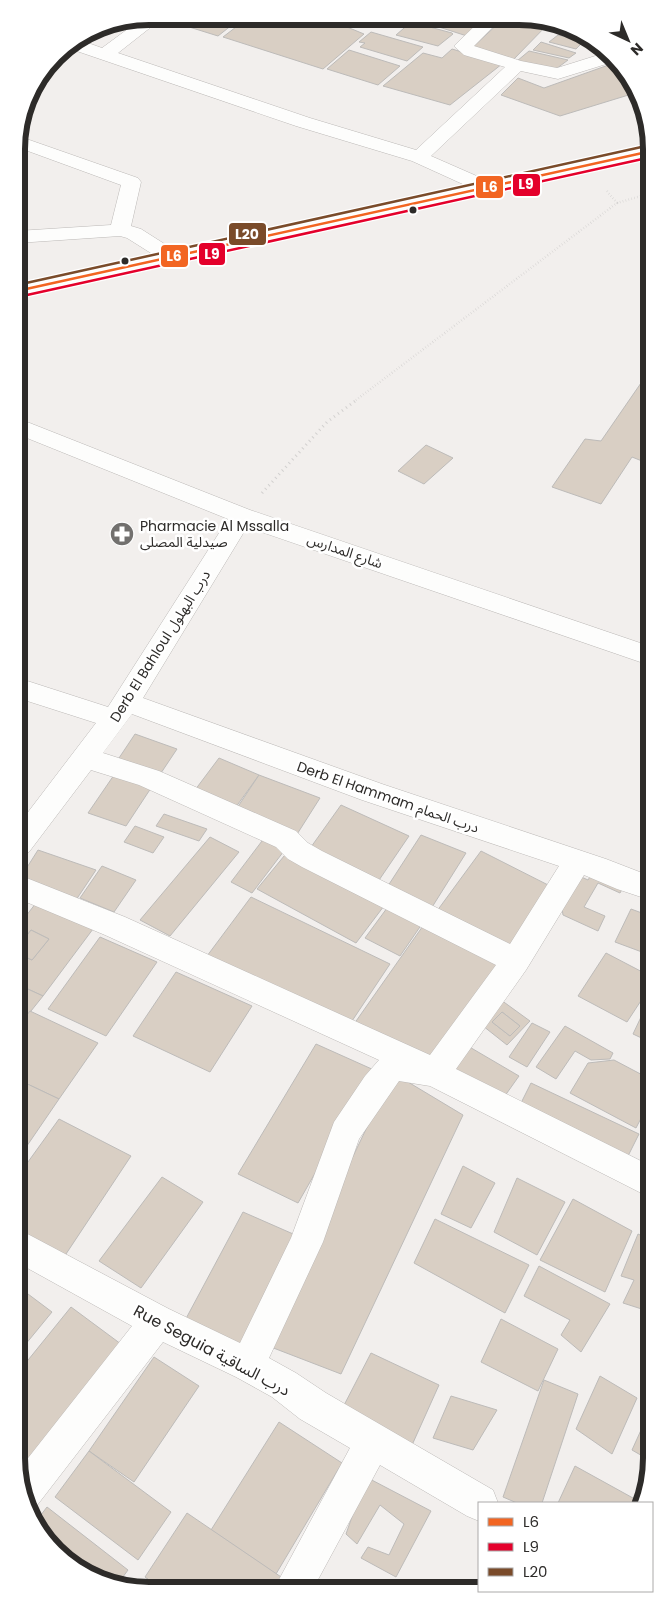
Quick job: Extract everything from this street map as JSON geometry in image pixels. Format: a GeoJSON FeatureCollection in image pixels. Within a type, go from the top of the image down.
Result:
{"type":"FeatureCollection","features":[{"type":"Feature","properties":{"kind":"street"},"geometry":{"type":"LineString","coordinates":[[105,54],[145,25]]}},
{"type":"Feature","properties":{"kind":"street"},"geometry":{"type":"LineString","coordinates":[[486,25],[463,46],[470,51],[517,65],[558,74],[603,60]]}},
{"type":"Feature","properties":{"kind":"street"},"geometry":{"type":"LineString","coordinates":[[80,46],[303,122],[419,157],[487,188]]}},
{"type":"Feature","properties":{"kind":"street"},"geometry":{"type":"LineString","coordinates":[[419,157],[517,65]]}},
{"type":"Feature","properties":{"kind":"street"},"geometry":{"type":"LineString","coordinates":[[25,144],[131,182],[120,230]]}},
{"type":"Feature","properties":{"kind":"street"},"geometry":{"type":"LineString","coordinates":[[25,289],[643,153]]}},
{"type":"Feature","properties":{"kind":"street"},"geometry":{"type":"LineString","coordinates":[[25,236],[120,230],[134,233],[171,257]]}},
{"type":"Feature","properties":{"kind":"street","name":"شارع المدارس"},"geometry":{"type":"LineString","coordinates":[[25,428],[242,516],[643,654]]}},
{"type":"Feature","properties":{"kind":"street","name":"Derb El Bahloul درب البهلول"},"geometry":{"type":"LineString","coordinates":[[25,836],[121,710],[242,516]]}},
{"type":"Feature","properties":{"kind":"street","name":"Derb El Hammam درب الحمام"},"geometry":{"type":"LineString","coordinates":[[25,689],[121,710],[596,867],[643,886]]}},
{"type":"Feature","properties":{"kind":"street"},"geometry":{"type":"LineString","coordinates":[[84,757],[150,778],[286,839],[298,851],[516,961]]}},
{"type":"Feature","properties":{"kind":"street"},"geometry":{"type":"LineString","coordinates":[[434,1073],[516,961],[577,862]]}},
{"type":"Feature","properties":{"kind":"street"},"geometry":{"type":"LineString","coordinates":[[25,889],[115,926],[434,1073],[643,1180]]}},
{"type":"Feature","properties":{"kind":"street"},"geometry":{"type":"LineString","coordinates":[[248,1365],[306,1242],[345,1132],[376,1086],[394,1067],[434,1073]]}},
{"type":"Feature","properties":{"kind":"street","name":"Rue Seguia درب الساقية"},"geometry":{"type":"LineString","coordinates":[[25,1249],[156,1321],[248,1365],[284,1385],[313,1406],[478,1502]]}},
{"type":"Feature","properties":{"kind":"street"},"geometry":{"type":"LineString","coordinates":[[28,1487],[156,1321]]}},
{"type":"Feature","properties":{"kind":"street"},"geometry":{"type":"LineString","coordinates":[[297,1582],[373,1441]]}},
{"type":"Feature","properties":{"kind":"path"},"geometry":{"type":"LineString","coordinates":[[602,186],[617,203]]}},
{"type":"Feature","properties":{"kind":"path"},"geometry":{"type":"LineString","coordinates":[[242,516],[327,422],[617,203],[643,195]]}},
{"type":"Feature","properties":{"kind":"building"},"geometry":{"type":"Polygon","coordinates":[[[183,25],[232,25],[218,36],[183,25]]]}},
{"type":"Feature","properties":{"kind":"building"},"geometry":{"type":"Polygon","coordinates":[[[239,25],[342,25],[364,34],[323,69],[223,37],[239,25]]]}},
{"type":"Feature","properties":{"kind":"building"},"geometry":{"type":"Polygon","coordinates":[[[408,25],[422,25],[453,34],[438,46],[396,35],[408,25]]]}},
{"type":"Feature","properties":{"kind":"building"},"geometry":{"type":"Polygon","coordinates":[[[433,25],[480,25],[467,36],[433,25]]]}},
{"type":"Feature","properties":{"kind":"building"},"geometry":{"type":"Polygon","coordinates":[[[497,25],[545,27],[513,60],[471,49],[497,25]]]}},
{"type":"Feature","properties":{"kind":"building"},"geometry":{"type":"Polygon","coordinates":[[[371,32],[423,47],[407,61],[360,47],[365,43],[359,42],[371,32]]]}},
{"type":"Feature","properties":{"kind":"building"},"geometry":{"type":"Polygon","coordinates":[[[558,35],[576,39],[582,43],[576,49],[549,42],[558,35]]]}},
{"type":"Feature","properties":{"kind":"building"},"geometry":{"type":"Polygon","coordinates":[[[541,42],[576,53],[569,58],[533,50],[541,42]]]}},
{"type":"Feature","properties":{"kind":"building"},"geometry":{"type":"Polygon","coordinates":[[[452,49],[502,64],[450,105],[383,86],[423,53],[442,58],[452,49]]]}},
{"type":"Feature","properties":{"kind":"building"},"geometry":{"type":"Polygon","coordinates":[[[349,50],[400,66],[378,85],[327,69],[349,50]]]}},
{"type":"Feature","properties":{"kind":"building"},"geometry":{"type":"Polygon","coordinates":[[[529,51],[568,60],[556,69],[517,61],[529,51]]]}},
{"type":"Feature","properties":{"kind":"building"},"geometry":{"type":"Polygon","coordinates":[[[610,65],[630,94],[560,116],[501,95],[518,78],[544,88],[610,65]]]}},
{"type":"Feature","properties":{"kind":"building"},"geometry":{"type":"Polygon","coordinates":[[[641,383],[643,384],[643,461],[632,457],[601,504],[552,487],[585,439],[601,441],[641,383]]]}},
{"type":"Feature","properties":{"kind":"building"},"geometry":{"type":"Polygon","coordinates":[[[426,445],[453,458],[424,484],[398,471],[426,445]]]}},
{"type":"Feature","properties":{"kind":"building"},"geometry":{"type":"Polygon","coordinates":[[[135,734],[177,749],[151,788],[109,773],[135,734]]]}},
{"type":"Feature","properties":{"kind":"building"},"geometry":{"type":"Polygon","coordinates":[[[219,758],[259,775],[233,811],[192,794],[219,758]]]}},
{"type":"Feature","properties":{"kind":"building"},"geometry":{"type":"Polygon","coordinates":[[[114,775],[151,788],[126,826],[88,813],[114,775]]]}},
{"type":"Feature","properties":{"kind":"building"},"geometry":{"type":"Polygon","coordinates":[[[259,775],[320,798],[294,839],[233,814],[259,775]]]}},
{"type":"Feature","properties":{"kind":"building"},"geometry":{"type":"Polygon","coordinates":[[[341,805],[409,836],[375,886],[306,854],[341,805]]]}},
{"type":"Feature","properties":{"kind":"building"},"geometry":{"type":"Polygon","coordinates":[[[164,814],[207,829],[199,841],[156,826],[164,814]]]}},
{"type":"Feature","properties":{"kind":"building"},"geometry":{"type":"Polygon","coordinates":[[[135,826],[164,837],[153,853],[124,842],[135,826]]]}},
{"type":"Feature","properties":{"kind":"building"},"geometry":{"type":"Polygon","coordinates":[[[421,835],[466,853],[429,912],[384,892],[421,835]]]}},
{"type":"Feature","properties":{"kind":"building"},"geometry":{"type":"Polygon","coordinates":[[[210,837],[239,852],[170,936],[140,920],[210,837]]]}},
{"type":"Feature","properties":{"kind":"building"},"geometry":{"type":"Polygon","coordinates":[[[265,837],[287,847],[252,893],[231,882],[265,837]]]}},
{"type":"Feature","properties":{"kind":"building"},"geometry":{"type":"Polygon","coordinates":[[[38,850],[96,870],[76,900],[25,882],[25,871],[38,850]]]}},
{"type":"Feature","properties":{"kind":"building"},"geometry":{"type":"Polygon","coordinates":[[[289,850],[387,902],[356,943],[257,889],[289,850]]]}},
{"type":"Feature","properties":{"kind":"building"},"geometry":{"type":"Polygon","coordinates":[[[481,851],[556,889],[510,955],[434,915],[481,851]]]}},
{"type":"Feature","properties":{"kind":"building"},"geometry":{"type":"Polygon","coordinates":[[[102,866],[136,880],[114,912],[80,898],[102,866]]]}},
{"type":"Feature","properties":{"kind":"building"},"geometry":{"type":"Polygon","coordinates":[[[596,867],[627,881],[620,893],[598,883],[584,907],[605,916],[598,931],[563,915],[561,902],[577,875],[588,880],[596,867]]]}},
{"type":"Feature","properties":{"kind":"building"},"geometry":{"type":"Polygon","coordinates":[[[251,897],[390,964],[348,1027],[207,956],[251,897]]]}},
{"type":"Feature","properties":{"kind":"building"},"geometry":{"type":"Polygon","coordinates":[[[36,903],[93,929],[43,996],[25,988],[25,957],[32,960],[49,939],[31,930],[25,938],[25,917],[36,903]]]}},
{"type":"Feature","properties":{"kind":"building"},"geometry":{"type":"Polygon","coordinates":[[[390,904],[424,921],[400,956],[365,938],[390,904]]]}},
{"type":"Feature","properties":{"kind":"building"},"geometry":{"type":"Polygon","coordinates":[[[631,909],[643,913],[643,952],[615,942],[631,909]]]}},
{"type":"Feature","properties":{"kind":"building"},"geometry":{"type":"Polygon","coordinates":[[[425,923],[500,962],[431,1066],[354,1024],[425,923]]]}},
{"type":"Feature","properties":{"kind":"building"},"geometry":{"type":"Polygon","coordinates":[[[31,930],[49,939],[32,960],[25,957],[25,938],[31,930]]]}},
{"type":"Feature","properties":{"kind":"building"},"geometry":{"type":"Polygon","coordinates":[[[100,937],[157,962],[106,1036],[48,1009],[100,937]]]}},
{"type":"Feature","properties":{"kind":"building"},"geometry":{"type":"Polygon","coordinates":[[[606,953],[643,972],[643,998],[627,1022],[578,996],[606,953]]]}},
{"type":"Feature","properties":{"kind":"building"},"geometry":{"type":"Polygon","coordinates":[[[176,972],[252,1006],[210,1072],[133,1036],[176,972]]]}},
{"type":"Feature","properties":{"kind":"building"},"geometry":{"type":"Polygon","coordinates":[[[25,988],[43,996],[25,1018],[25,988]]]}},
{"type":"Feature","properties":{"kind":"building"},"geometry":{"type":"Polygon","coordinates":[[[501,1000],[530,1021],[507,1045],[478,1022],[501,1000]],[[502,1012],[492,1022],[510,1036],[520,1026],[502,1012]]]}},
{"type":"Feature","properties":{"kind":"building"},"geometry":{"type":"Polygon","coordinates":[[[30,1011],[98,1043],[59,1099],[25,1083],[25,1017],[30,1011]]]}},
{"type":"Feature","properties":{"kind":"building"},"geometry":{"type":"Polygon","coordinates":[[[502,1012],[520,1026],[510,1036],[492,1022],[502,1012]]]}},
{"type":"Feature","properties":{"kind":"building"},"geometry":{"type":"Polygon","coordinates":[[[643,1013],[643,1039],[633,1034],[643,1013]]]}},
{"type":"Feature","properties":{"kind":"building"},"geometry":{"type":"Polygon","coordinates":[[[532,1023],[550,1032],[527,1067],[509,1057],[532,1023]]]}},
{"type":"Feature","properties":{"kind":"building"},"geometry":{"type":"Polygon","coordinates":[[[565,1026],[613,1053],[610,1059],[591,1060],[575,1051],[556,1079],[536,1067],[565,1026]]]}},
{"type":"Feature","properties":{"kind":"building"},"geometry":{"type":"Polygon","coordinates":[[[461,1042],[519,1076],[502,1100],[444,1065],[461,1042]]]}},
{"type":"Feature","properties":{"kind":"building"},"geometry":{"type":"Polygon","coordinates":[[[316,1044],[374,1070],[298,1203],[238,1174],[316,1044]]]}},
{"type":"Feature","properties":{"kind":"building"},"geometry":{"type":"Polygon","coordinates":[[[614,1060],[643,1075],[643,1114],[636,1128],[570,1093],[588,1063],[614,1060]]]}},
{"type":"Feature","properties":{"kind":"building"},"geometry":{"type":"Polygon","coordinates":[[[393,1073],[463,1115],[341,1374],[263,1344],[393,1073]]]}},
{"type":"Feature","properties":{"kind":"building"},"geometry":{"type":"Polygon","coordinates":[[[25,1083],[59,1099],[25,1149],[25,1083]]]}},
{"type":"Feature","properties":{"kind":"building"},"geometry":{"type":"Polygon","coordinates":[[[531,1083],[639,1134],[625,1162],[517,1111],[531,1083]]]}},
{"type":"Feature","properties":{"kind":"building"},"geometry":{"type":"Polygon","coordinates":[[[59,1119],[131,1156],[64,1257],[25,1236],[25,1166],[59,1119]]]}},
{"type":"Feature","properties":{"kind":"building"},"geometry":{"type":"Polygon","coordinates":[[[463,1166],[495,1183],[471,1228],[441,1214],[463,1166]]]}},
{"type":"Feature","properties":{"kind":"building"},"geometry":{"type":"Polygon","coordinates":[[[162,1177],[203,1202],[141,1288],[99,1261],[162,1177]]]}},
{"type":"Feature","properties":{"kind":"building"},"geometry":{"type":"Polygon","coordinates":[[[517,1178],[565,1202],[537,1255],[494,1232],[517,1178]]]}},
{"type":"Feature","properties":{"kind":"building"},"geometry":{"type":"Polygon","coordinates":[[[573,1199],[632,1231],[605,1292],[540,1260],[573,1199]]]}},
{"type":"Feature","properties":{"kind":"building"},"geometry":{"type":"Polygon","coordinates":[[[243,1212],[300,1237],[243,1353],[182,1326],[243,1212]]]}},
{"type":"Feature","properties":{"kind":"building"},"geometry":{"type":"Polygon","coordinates":[[[435,1219],[529,1265],[505,1313],[414,1263],[435,1219]]]}},
{"type":"Feature","properties":{"kind":"building"},"geometry":{"type":"Polygon","coordinates":[[[638,1234],[643,1236],[643,1309],[623,1303],[634,1280],[621,1276],[638,1234]]]}},
{"type":"Feature","properties":{"kind":"building"},"geometry":{"type":"Polygon","coordinates":[[[539,1266],[610,1304],[581,1352],[561,1335],[570,1320],[524,1296],[539,1266]]]}},
{"type":"Feature","properties":{"kind":"building"},"geometry":{"type":"Polygon","coordinates":[[[25,1292],[52,1312],[25,1345],[25,1292]]]}},
{"type":"Feature","properties":{"kind":"building"},"geometry":{"type":"Polygon","coordinates":[[[71,1307],[125,1347],[26,1475],[25,1458],[25,1364],[71,1307]]]}},
{"type":"Feature","properties":{"kind":"building"},"geometry":{"type":"Polygon","coordinates":[[[501,1319],[558,1349],[538,1391],[481,1362],[501,1319]]]}},
{"type":"Feature","properties":{"kind":"building"},"geometry":{"type":"Polygon","coordinates":[[[371,1353],[439,1385],[408,1454],[341,1411],[371,1353]]]}},
{"type":"Feature","properties":{"kind":"building"},"geometry":{"type":"Polygon","coordinates":[[[154,1357],[199,1386],[134,1482],[89,1451],[154,1357]]]}},
{"type":"Feature","properties":{"kind":"building"},"geometry":{"type":"Polygon","coordinates":[[[600,1376],[637,1398],[612,1454],[576,1429],[600,1376]]]}},
{"type":"Feature","properties":{"kind":"building"},"geometry":{"type":"Polygon","coordinates":[[[544,1380],[578,1394],[542,1502],[515,1502],[503,1497],[544,1380]]]}},
{"type":"Feature","properties":{"kind":"building"},"geometry":{"type":"Polygon","coordinates":[[[451,1396],[497,1410],[473,1450],[433,1438],[451,1396]]]}},
{"type":"Feature","properties":{"kind":"building"},"geometry":{"type":"Polygon","coordinates":[[[279,1422],[342,1463],[276,1574],[211,1530],[279,1422]]]}},
{"type":"Feature","properties":{"kind":"building"},"geometry":{"type":"Polygon","coordinates":[[[643,1426],[643,1456],[632,1450],[643,1426]]]}},
{"type":"Feature","properties":{"kind":"building"},"geometry":{"type":"Polygon","coordinates":[[[89,1451],[171,1512],[138,1560],[55,1497],[89,1451]]]}},
{"type":"Feature","properties":{"kind":"building"},"geometry":{"type":"Polygon","coordinates":[[[575,1466],[636,1500],[635,1502],[558,1502],[575,1466]]]}},
{"type":"Feature","properties":{"kind":"building"},"geometry":{"type":"Polygon","coordinates":[[[366,1477],[431,1511],[396,1577],[361,1558],[368,1547],[389,1555],[404,1524],[380,1505],[357,1544],[346,1534],[366,1477]]]}},
{"type":"Feature","properties":{"kind":"building"},"geometry":{"type":"Polygon","coordinates":[[[47,1507],[128,1570],[121,1579],[87,1565],[61,1546],[40,1516],[47,1507]]]}},
{"type":"Feature","properties":{"kind":"building"},"geometry":{"type":"Polygon","coordinates":[[[187,1513],[287,1581],[152,1582],[145,1577],[187,1513]]]}},
{"type":"Feature","properties":{"kind":"transit line","name":"L20"},"geometry":{"type":"LineString","coordinates":[[25,283],[643,147]]}},
{"type":"Feature","properties":{"kind":"transit line","name":"L6"},"geometry":{"type":"LineString","coordinates":[[25,289],[643,153]]}},
{"type":"Feature","properties":{"kind":"transit line","name":"L9"},"geometry":{"type":"LineString","coordinates":[[25,295],[643,159]]}},
{"type":"Feature","properties":{"kind":"place","name":"Pharmacie Al Mssalla صيدلية المصلى"},"geometry":{"type":"Point","coordinates":[122,534]}}]}
